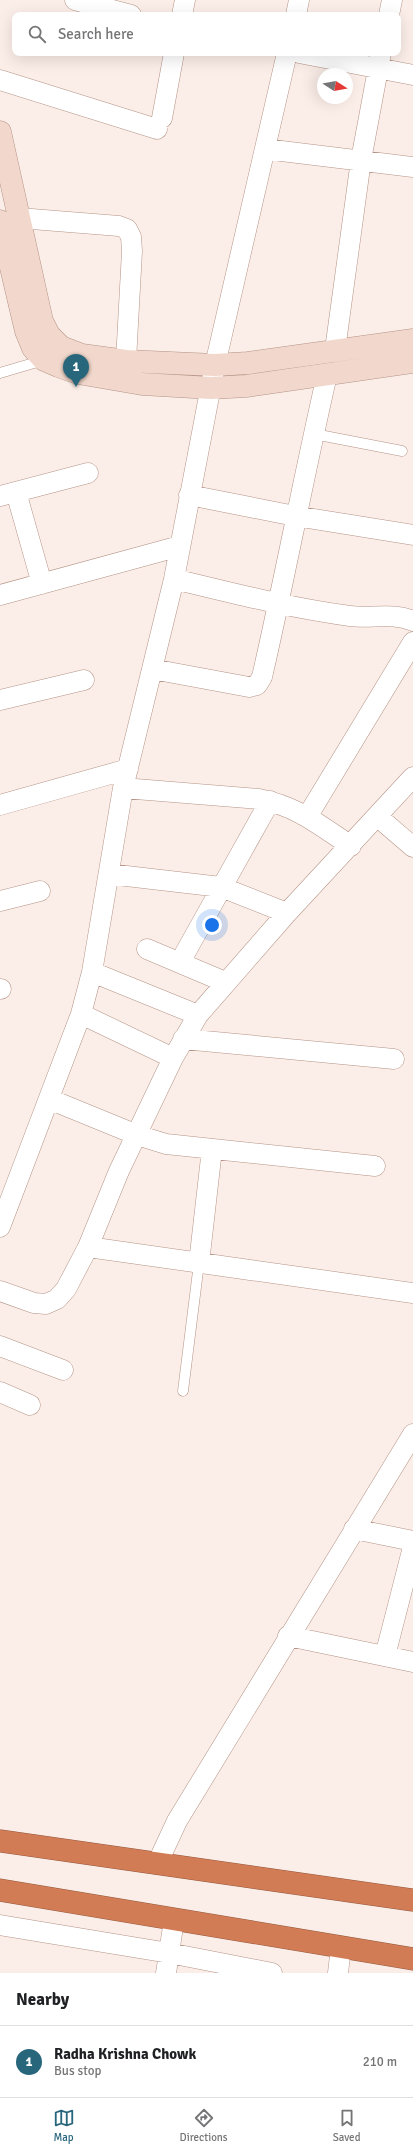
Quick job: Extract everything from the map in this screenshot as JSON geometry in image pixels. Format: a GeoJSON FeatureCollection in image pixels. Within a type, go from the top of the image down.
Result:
{"type":"FeatureCollection","features":[{"type":"Feature","properties":{"kind":"highway"},"geometry":{"type":"LineString","coordinates":[[0,1841],[413,1900]]}},
{"type":"Feature","properties":{"kind":"highway"},"geometry":{"type":"LineString","coordinates":[[0,1890],[413,1960]]}},
{"type":"Feature","properties":{"kind":"street"},"geometry":{"type":"LineString","coordinates":[[75,0],[120,12]]}},
{"type":"Feature","properties":{"kind":"street"},"geometry":{"type":"LineString","coordinates":[[183,12],[185,0]]}},
{"type":"Feature","properties":{"kind":"street"},"geometry":{"type":"LineString","coordinates":[[297,12],[299,0]]}},
{"type":"Feature","properties":{"kind":"street"},"geometry":{"type":"LineString","coordinates":[[390,12],[392,0]]}},
{"type":"Feature","properties":{"kind":"street"},"geometry":{"type":"LineString","coordinates":[[0,80],[159,124],[173,56]]}},
{"type":"Feature","properties":{"kind":"street"},"geometry":{"type":"LineString","coordinates":[[0,1227],[81,1014],[92,972],[110,874],[123,788],[174,579],[210,388],[286,56]]}},
{"type":"Feature","properties":{"kind":"street"},"geometry":{"type":"LineString","coordinates":[[329,56],[380,61],[413,75]]}},
{"type":"Feature","properties":{"kind":"street"},"geometry":{"type":"LineString","coordinates":[[335,350],[361,160],[380,61]]}},
{"type":"Feature","properties":{"kind":"street"},"geometry":{"type":"LineString","coordinates":[[0,132],[10,220],[26,331],[33,348],[44,360],[78,373],[101,378],[174,387],[210,388],[246,386],[413,362]]}},
{"type":"Feature","properties":{"kind":"street"},"geometry":{"type":"LineString","coordinates":[[265,149],[413,167]]}},
{"type":"Feature","properties":{"kind":"street"},"geometry":{"type":"LineString","coordinates":[[10,220],[42,321],[49,335],[61,347],[82,355],[126,360],[215,365],[248,363],[413,340]]}},
{"type":"Feature","properties":{"kind":"street"},"geometry":{"type":"LineString","coordinates":[[10,220],[119,226],[127,229],[131,237],[132,251],[126,360]]}},
{"type":"Feature","properties":{"kind":"street"},"geometry":{"type":"LineString","coordinates":[[152,669],[249,687],[257,685],[262,677],[295,516],[327,375]]}},
{"type":"Feature","properties":{"kind":"street"},"geometry":{"type":"LineString","coordinates":[[42,584],[8,494],[88,473]]}},
{"type":"Feature","properties":{"kind":"street"},"geometry":{"type":"LineString","coordinates":[[189,495],[295,516],[413,535]]}},
{"type":"Feature","properties":{"kind":"street"},"geometry":{"type":"LineString","coordinates":[[0,595],[180,546]]}},
{"type":"Feature","properties":{"kind":"street"},"geometry":{"type":"LineString","coordinates":[[174,579],[278,604],[351,616],[370,618],[387,616],[413,621]]}},
{"type":"Feature","properties":{"kind":"street"},"geometry":{"type":"LineString","coordinates":[[307,817],[413,642]]}},
{"type":"Feature","properties":{"kind":"street"},"geometry":{"type":"LineString","coordinates":[[0,700],[84,680]]}},
{"type":"Feature","properties":{"kind":"street"},"geometry":{"type":"LineString","coordinates":[[0,805],[128,769]]}},
{"type":"Feature","properties":{"kind":"street"},"geometry":{"type":"LineString","coordinates":[[0,1291],[34,1303],[46,1304],[57,1300],[66,1289],[88,1247],[119,1171],[173,1058],[198,1015],[225,982],[287,913],[413,778]]}},
{"type":"Feature","properties":{"kind":"street"},"geometry":{"type":"LineString","coordinates":[[123,788],[270,801],[289,806],[351,846]]}},
{"type":"Feature","properties":{"kind":"street"},"geometry":{"type":"LineString","coordinates":[[180,962],[270,801]]}},
{"type":"Feature","properties":{"kind":"street"},"geometry":{"type":"LineString","coordinates":[[378,817],[413,847]]}},
{"type":"Feature","properties":{"kind":"street"},"geometry":{"type":"LineString","coordinates":[[110,874],[221,887],[287,913]]}},
{"type":"Feature","properties":{"kind":"street"},"geometry":{"type":"LineString","coordinates":[[0,901],[40,891]]}},
{"type":"Feature","properties":{"kind":"street"},"geometry":{"type":"LineString","coordinates":[[147,949],[225,982]]}},
{"type":"Feature","properties":{"kind":"street"},"geometry":{"type":"LineString","coordinates":[[92,972],[198,1015]]}},
{"type":"Feature","properties":{"kind":"street"},"geometry":{"type":"LineString","coordinates":[[81,1014],[173,1058]]}},
{"type":"Feature","properties":{"kind":"street"},"geometry":{"type":"LineString","coordinates":[[183,1039],[394,1059]]}},
{"type":"Feature","properties":{"kind":"street"},"geometry":{"type":"LineString","coordinates":[[49,1099],[137,1135],[166,1144],[375,1166]]}},
{"type":"Feature","properties":{"kind":"street"},"geometry":{"type":"LineString","coordinates":[[199,1263],[212,1149]]}},
{"type":"Feature","properties":{"kind":"street"},"geometry":{"type":"LineString","coordinates":[[88,1247],[413,1293]]}},
{"type":"Feature","properties":{"kind":"street"},"geometry":{"type":"LineString","coordinates":[[0,1346],[63,1370]]}},
{"type":"Feature","properties":{"kind":"street"},"geometry":{"type":"LineString","coordinates":[[0,1392],[30,1405]]}},
{"type":"Feature","properties":{"kind":"street"},"geometry":{"type":"LineString","coordinates":[[158,1864],[177,1821],[288,1636],[413,1434]]}},
{"type":"Feature","properties":{"kind":"street"},"geometry":{"type":"LineString","coordinates":[[354,1529],[413,1541]]}},
{"type":"Feature","properties":{"kind":"street"},"geometry":{"type":"LineString","coordinates":[[385,1656],[413,1547]]}},
{"type":"Feature","properties":{"kind":"street"},"geometry":{"type":"LineString","coordinates":[[288,1636],[413,1662]]}},
{"type":"Feature","properties":{"kind":"street"},"geometry":{"type":"LineString","coordinates":[[166,1973],[174,1920]]}},
{"type":"Feature","properties":{"kind":"street"},"geometry":{"type":"LineString","coordinates":[[0,1925],[169,1952],[272,1973]]}},
{"type":"Feature","properties":{"kind":"street"},"geometry":{"type":"LineString","coordinates":[[338,1973],[341,1947]]}},
{"type":"Feature","properties":{"kind":"lane"},"geometry":{"type":"LineString","coordinates":[[0,372],[44,360]]}},
{"type":"Feature","properties":{"kind":"lane"},"geometry":{"type":"LineString","coordinates":[[314,434],[402,451]]}},
{"type":"Feature","properties":{"kind":"lane"},"geometry":{"type":"LineString","coordinates":[[183,1391],[199,1263]]}},
{"type":"Feature","properties":{"kind":"place","name":"Radha Krishna Chowk"},"geometry":{"type":"Point","coordinates":[76,387]}}]}
